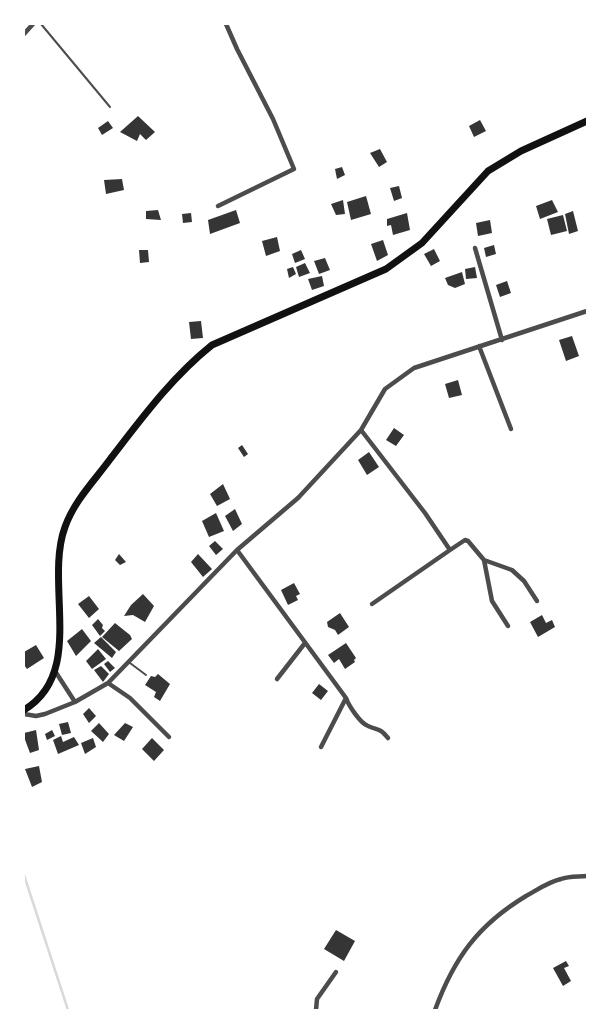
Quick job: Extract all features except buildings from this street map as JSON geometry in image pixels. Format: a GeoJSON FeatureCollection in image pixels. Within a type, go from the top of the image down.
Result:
{"type":"FeatureCollection","features":[{"type":"Feature","properties":{"kind":"main road"},"geometry":{"type":"LineString","coordinates":[[24,712],[43,696],[58,660],[58,556],[64,528],[70,515],[88,488],[174,379],[194,359],[212,345],[386,269],[422,243],[488,171],[521,151],[587,122]]}},
{"type":"Feature","properties":{"kind":"street"},"geometry":{"type":"LineString","coordinates":[[24,34],[34,24]]}},
{"type":"Feature","properties":{"kind":"street"},"geometry":{"type":"LineString","coordinates":[[218,206],[294,169],[273,119],[237,50],[226,24]]}},
{"type":"Feature","properties":{"kind":"street"},"geometry":{"type":"LineString","coordinates":[[475,248],[502,340]]}},
{"type":"Feature","properties":{"kind":"street"},"geometry":{"type":"LineString","coordinates":[[24,712],[36,716],[45,714],[75,702],[108,682],[237,550],[298,498],[361,430],[385,389],[399,378],[414,368],[587,310]]}},
{"type":"Feature","properties":{"kind":"street"},"geometry":{"type":"LineString","coordinates":[[479,346],[512,429]]}},
{"type":"Feature","properties":{"kind":"street"},"geometry":{"type":"LineString","coordinates":[[361,430],[425,513],[450,550]]}},
{"type":"Feature","properties":{"kind":"street"},"geometry":{"type":"LineString","coordinates":[[372,604],[465,540],[484,560],[492,601],[508,626]]}},
{"type":"Feature","properties":{"kind":"street"},"geometry":{"type":"LineString","coordinates":[[237,550],[346,698],[349,706],[366,726],[381,729],[388,738]]}},
{"type":"Feature","properties":{"kind":"street"},"geometry":{"type":"LineString","coordinates":[[484,560],[512,570],[524,581],[537,601]]}},
{"type":"Feature","properties":{"kind":"street"},"geometry":{"type":"LineString","coordinates":[[277,679],[306,643]]}},
{"type":"Feature","properties":{"kind":"street"},"geometry":{"type":"LineString","coordinates":[[55,671],[75,702]]}},
{"type":"Feature","properties":{"kind":"street"},"geometry":{"type":"LineString","coordinates":[[108,682],[130,698],[169,737]]}},
{"type":"Feature","properties":{"kind":"street"},"geometry":{"type":"LineString","coordinates":[[321,746],[346,698]]}},
{"type":"Feature","properties":{"kind":"street"},"geometry":{"type":"LineString","coordinates":[[435,1010],[444,984],[463,952],[484,927],[508,907],[545,885],[561,878],[587,876]]}},
{"type":"Feature","properties":{"kind":"street"},"geometry":{"type":"LineString","coordinates":[[316,1010],[317,1000],[336,972]]}},
{"type":"Feature","properties":{"kind":"lane"},"geometry":{"type":"LineString","coordinates":[[41,24],[110,107]]}},
{"type":"Feature","properties":{"kind":"lane"},"geometry":{"type":"LineString","coordinates":[[128,661],[146,674]]}},
{"type":"Feature","properties":{"kind":"waterway"},"geometry":{"type":"LineString","coordinates":[[24,875],[68,1010]]}}]}
